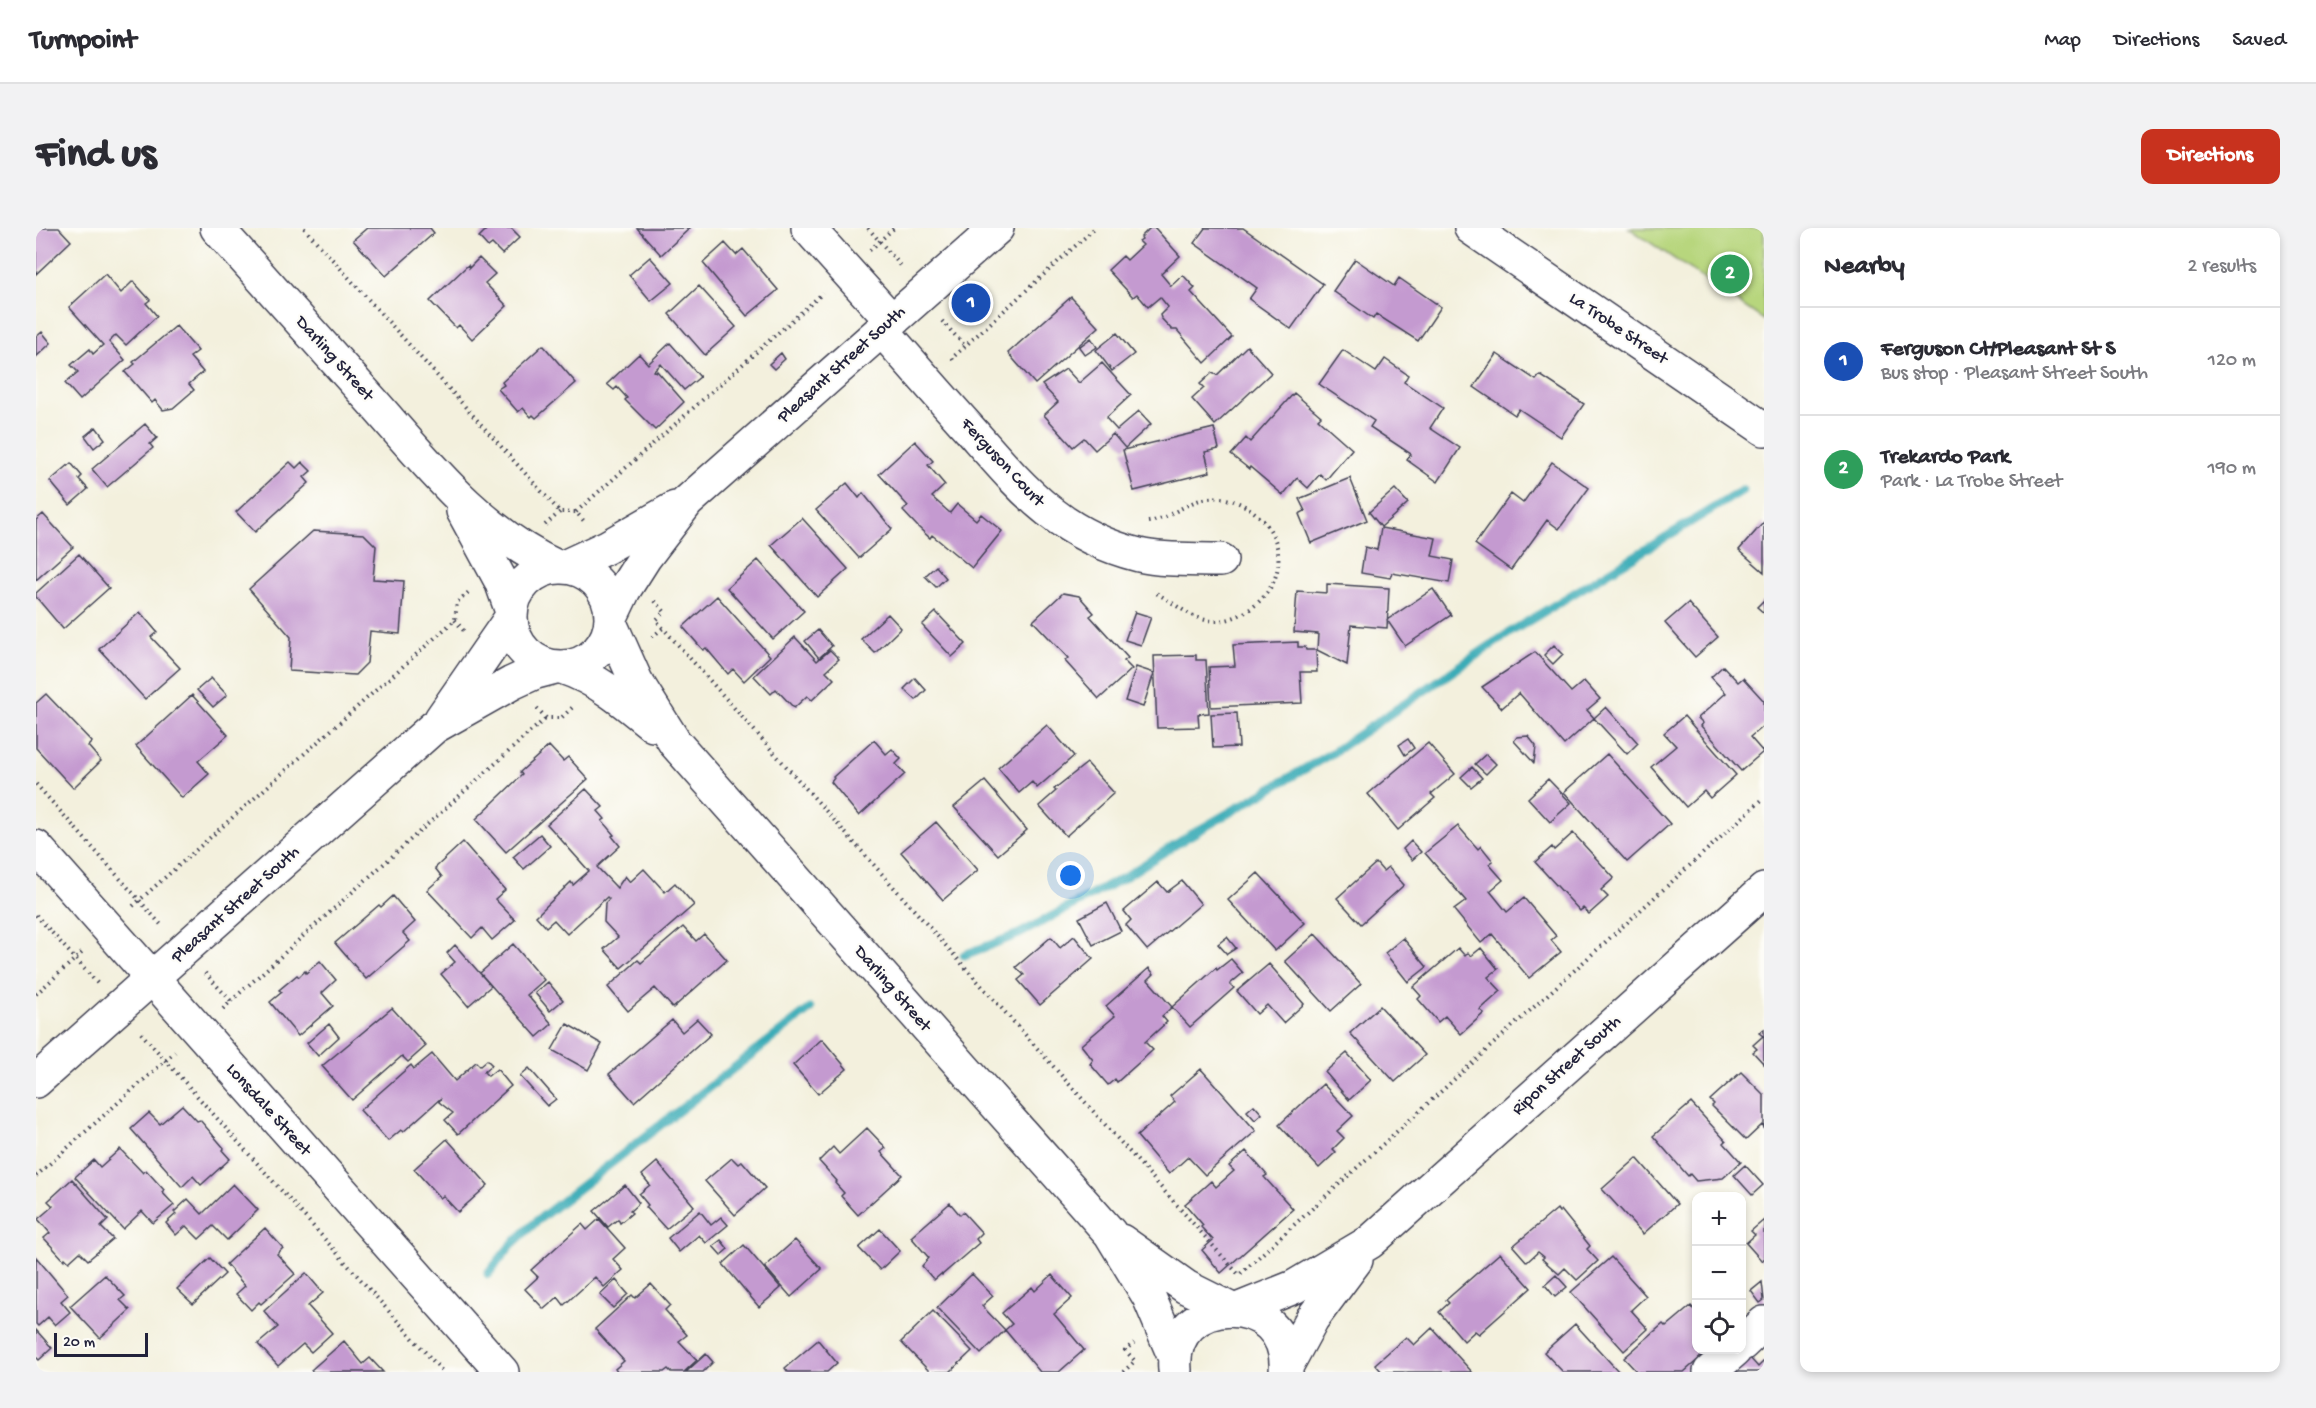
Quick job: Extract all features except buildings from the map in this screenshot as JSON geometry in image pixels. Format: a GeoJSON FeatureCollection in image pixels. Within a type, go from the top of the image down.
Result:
{"type":"FeatureCollection","features":[{"type":"Feature","properties":{"kind":"street","name":"Darling Street"},"geometry":{"type":"LineString","coordinates":[[217,228],[450,490],[502,534],[532,554],[560,567]]}},
{"type":"Feature","properties":{"kind":"street","name":"Ferguson Court"},"geometry":{"type":"LineString","coordinates":[[808,228],[1017,483],[1056,518],[1090,537],[1137,554],[1163,558],[1221,560]]}},
{"type":"Feature","properties":{"kind":"street","name":"Pleasant Street South"},"geometry":{"type":"LineString","coordinates":[[611,620],[624,590],[645,557],[687,502],[997,228]]}},
{"type":"Feature","properties":{"kind":"street","name":"La Trobe Street"},"geometry":{"type":"LineString","coordinates":[[1471,228],[1764,429]]}},
{"type":"Feature","properties":{"kind":"street","name":"Darling Street"},"geometry":{"type":"LineString","coordinates":[[450,490],[501,581],[511,614]]}},
{"type":"Feature","properties":{"kind":"street","name":"Pleasant Street South"},"geometry":{"type":"LineString","coordinates":[[560,567],[607,547],[687,502]]}},
{"type":"Feature","properties":{"kind":"street"},"geometry":{"type":"LineString","coordinates":[[560,567],[583,572],[595,581],[605,594],[611,620],[604,643],[593,656],[582,662],[559,667],[537,662],[523,651],[515,637],[511,614],[516,594],[526,581],[540,571],[560,567]]}},
{"type":"Feature","properties":{"kind":"street","name":"Pleasant Street South"},"geometry":{"type":"LineString","coordinates":[[434,727],[511,614]]}},
{"type":"Feature","properties":{"kind":"street","name":"Darling Street"},"geometry":{"type":"LineString","coordinates":[[611,620],[636,681],[675,743]]}},
{"type":"Feature","properties":{"kind":"street","name":"Darling Street"},"geometry":{"type":"LineString","coordinates":[[559,667],[584,675],[609,689],[675,743],[1110,1233],[1149,1297],[1174,1367]]}},
{"type":"Feature","properties":{"kind":"street","name":"Pleasant Street South"},"geometry":{"type":"LineString","coordinates":[[36,1081],[434,727],[512,683],[536,672],[559,667]]}},
{"type":"Feature","properties":{"kind":"street","name":"Lonsdale Street"},"geometry":{"type":"LineString","coordinates":[[36,847],[502,1372]]}},
{"type":"Feature","properties":{"kind":"street","name":"Ripon Street South"},"geometry":{"type":"LineString","coordinates":[[1174,1367],[1183,1336],[1194,1323],[1207,1315],[1233,1309],[1302,1283],[1370,1242],[1764,890]]}},
{"type":"Feature","properties":{"kind":"street","name":"Darling Street"},"geometry":{"type":"LineString","coordinates":[[1110,1233],[1186,1287],[1233,1309],[1253,1314],[1273,1328],[1282,1342],[1287,1370]]}},
{"type":"Feature","properties":{"kind":"street","name":"Ripon Street South"},"geometry":{"type":"LineString","coordinates":[[1287,1370],[1317,1312],[1370,1242]]}},
{"type":"Feature","properties":{"kind":"street"},"geometry":{"type":"LineString","coordinates":[[1746,1340],[1764,1323]]}},
{"type":"Feature","properties":{"kind":"street"},"geometry":{"type":"LineString","coordinates":[[1710,1372],[1730,1354]]}},
{"type":"Feature","properties":{"kind":"path"},"geometry":{"type":"LineString","coordinates":[[304,228],[560,512],[576,512],[823,292]]}},
{"type":"Feature","properties":{"kind":"path"},"geometry":{"type":"LineString","coordinates":[[868,228],[903,268]]}},
{"type":"Feature","properties":{"kind":"path"},"geometry":{"type":"LineString","coordinates":[[866,253],[894,228]]}},
{"type":"Feature","properties":{"kind":"path"},"geometry":{"type":"LineString","coordinates":[[959,367],[952,358],[1095,228]]}},
{"type":"Feature","properties":{"kind":"path"},"geometry":{"type":"LineString","coordinates":[[937,316],[965,346]]}},
{"type":"Feature","properties":{"kind":"path"},"geometry":{"type":"LineString","coordinates":[[1145,522],[1162,518],[1199,500],[1221,498],[1242,504],[1268,525],[1278,553],[1277,568]]}},
{"type":"Feature","properties":{"kind":"path"},"geometry":{"type":"LineString","coordinates":[[576,512],[588,526]]}},
{"type":"Feature","properties":{"kind":"path"},"geometry":{"type":"LineString","coordinates":[[126,912],[455,620],[457,602],[472,589]]}},
{"type":"Feature","properties":{"kind":"path"},"geometry":{"type":"LineString","coordinates":[[665,612],[656,620],[1239,1275],[1764,798]]}},
{"type":"Feature","properties":{"kind":"path"},"geometry":{"type":"LineString","coordinates":[[217,1014],[546,718],[561,718],[579,702]]}},
{"type":"Feature","properties":{"kind":"path"},"geometry":{"type":"LineString","coordinates":[[533,704],[546,718]]}},
{"type":"Feature","properties":{"kind":"path"},"geometry":{"type":"LineString","coordinates":[[36,784],[166,929]]}},
{"type":"Feature","properties":{"kind":"path"},"geometry":{"type":"LineString","coordinates":[[36,915],[101,987]]}},
{"type":"Feature","properties":{"kind":"path"},"geometry":{"type":"LineString","coordinates":[[36,994],[88,948]]}},
{"type":"Feature","properties":{"kind":"path"},"geometry":{"type":"LineString","coordinates":[[204,972],[231,1001]]}},
{"type":"Feature","properties":{"kind":"path"},"geometry":{"type":"LineString","coordinates":[[141,1033],[443,1372]]}},
{"type":"Feature","properties":{"kind":"path"},"geometry":{"type":"LineString","coordinates":[[36,1176],[182,1045]]}},
{"type":"Feature","properties":{"kind":"green space"},"geometry":{"type":"Polygon","coordinates":[[[1629,228],[1764,228],[1764,320],[1629,228]]]}},
{"type":"Feature","properties":{"kind":"waterway"},"geometry":{"type":"LineString","coordinates":[[964,955],[1019,934],[1123,878],[1189,836],[1332,753],[1509,633],[1743,490]]}},
{"type":"Feature","properties":{"kind":"waterway"},"geometry":{"type":"LineString","coordinates":[[488,1274],[511,1245],[538,1220],[810,1009]]}},
{"type":"Feature","properties":{"kind":"place","name":"Trekardo Park"},"geometry":{"type":"Point","coordinates":[1730,274]}},
{"type":"Feature","properties":{"kind":"place","name":"Ferguson Ct/Pleasant St S"},"geometry":{"type":"Point","coordinates":[971,303]}}]}
